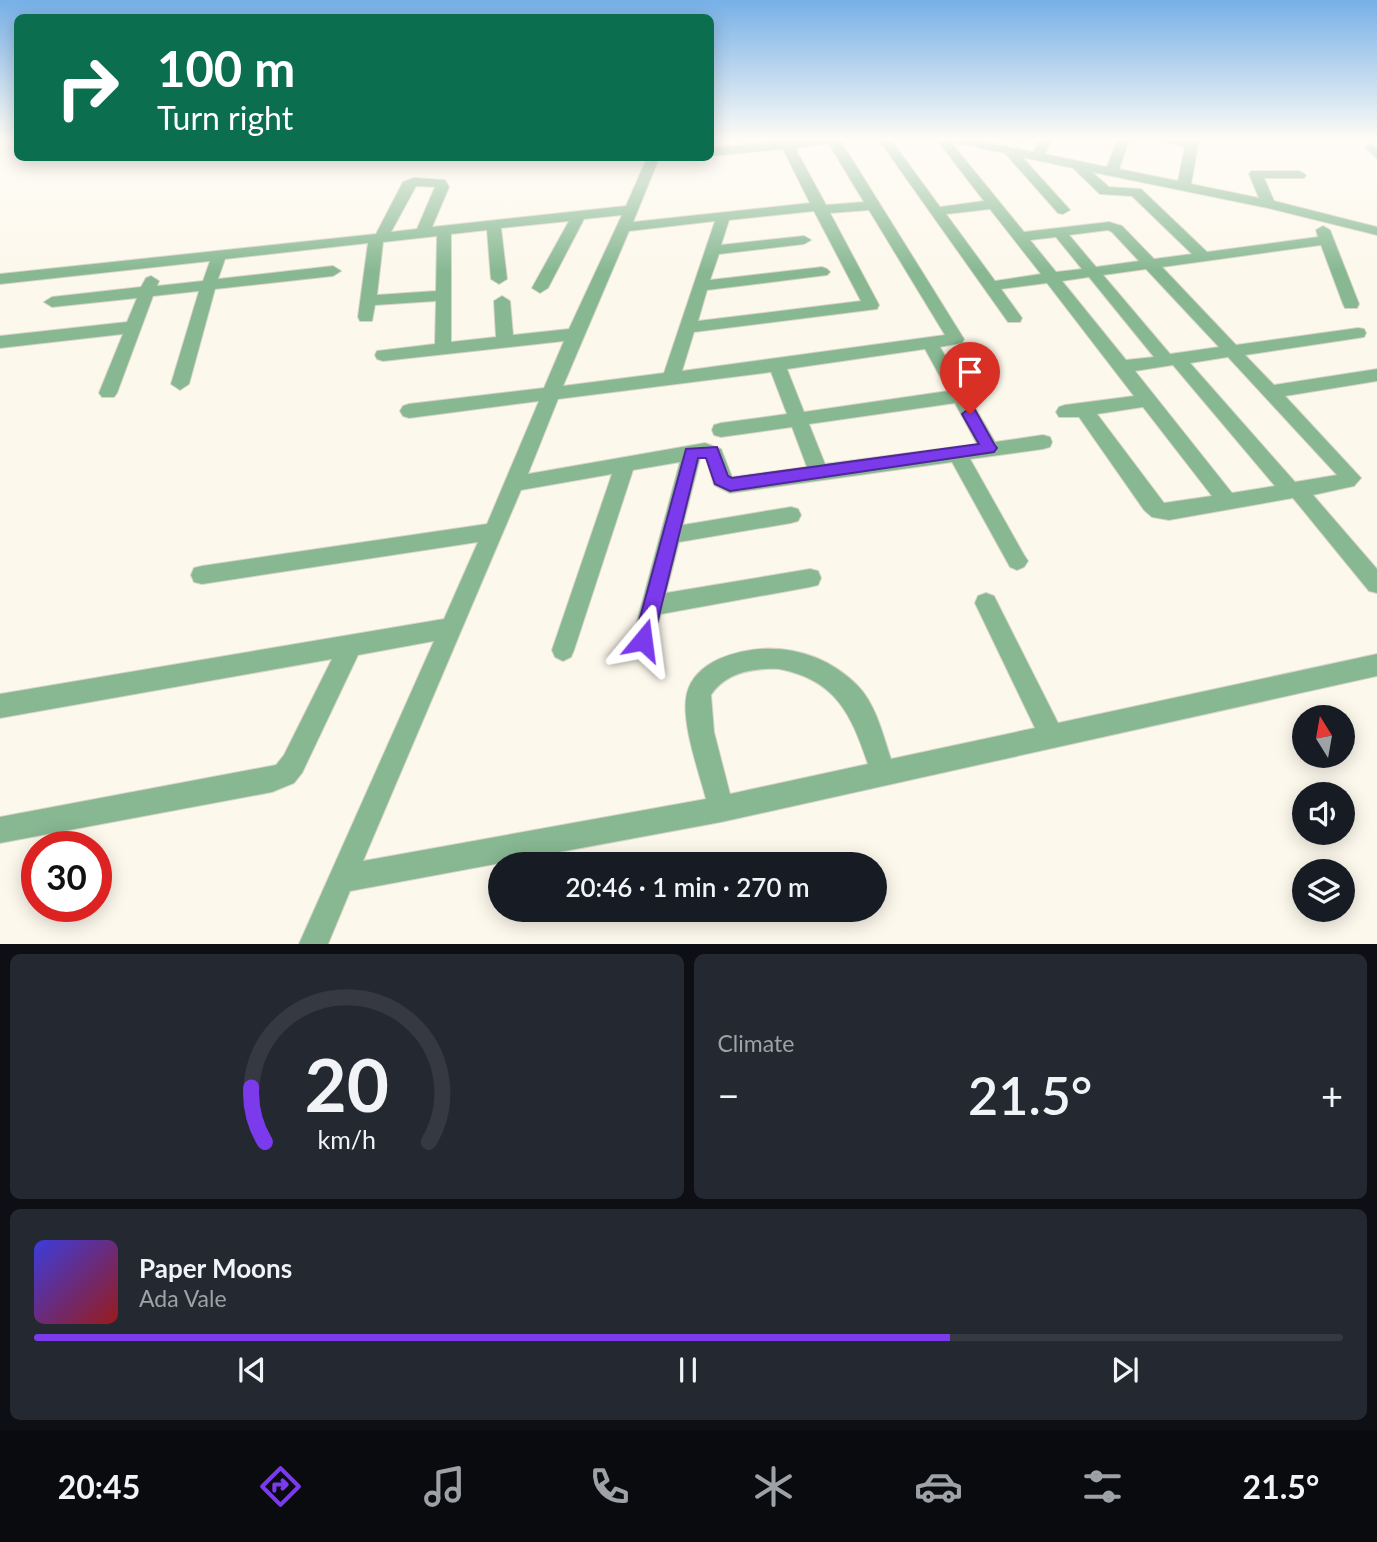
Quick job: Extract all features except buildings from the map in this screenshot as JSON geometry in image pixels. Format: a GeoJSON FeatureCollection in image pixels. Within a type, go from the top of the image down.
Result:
{"type":"FeatureCollection","features":[{"type":"Feature","properties":{"kind":"street"},"geometry":{"type":"LineString","coordinates":[[410,184],[379,237],[367,309],[444,295]]}},
{"type":"Feature","properties":{"kind":"street"},"geometry":{"type":"LineString","coordinates":[[422,233],[442,187],[441,184]]}},
{"type":"Feature","properties":{"kind":"street"},"geometry":{"type":"LineString","coordinates":[[313,943],[514,484],[575,334],[642,184]]}},
{"type":"Feature","properties":{"kind":"street"},"geometry":{"type":"LineString","coordinates":[[687,328],[872,304],[806,184]]}},
{"type":"Feature","properties":{"kind":"street"},"geometry":{"type":"LineString","coordinates":[[409,411],[551,395],[953,341],[956,337],[861,184]]}},
{"type":"Feature","properties":{"kind":"street"},"geometry":{"type":"LineString","coordinates":[[919,184],[1014,318]]}},
{"type":"Feature","properties":{"kind":"street"},"geometry":{"type":"LineString","coordinates":[[979,184],[1227,502]]}},
{"type":"Feature","properties":{"kind":"street"},"geometry":{"type":"LineString","coordinates":[[1040,184],[1063,210]]}},
{"type":"Feature","properties":{"kind":"street"},"geometry":{"type":"LineString","coordinates":[[1098,184],[1105,191],[1136,192],[1204,257]]}},
{"type":"Feature","properties":{"kind":"street"},"geometry":{"type":"LineString","coordinates":[[1170,184],[1268,204],[1377,231]]}},
{"type":"Feature","properties":{"kind":"street"},"geometry":{"type":"LineString","coordinates":[[1260,184],[1268,204]]}},
{"type":"Feature","properties":{"kind":"street"},"geometry":{"type":"LineString","coordinates":[[939,211],[996,204]]}},
{"type":"Feature","properties":{"kind":"street"},"geometry":{"type":"LineString","coordinates":[[0,279],[579,216],[627,219],[723,217],[874,205]]}},
{"type":"Feature","properties":{"kind":"street"},"geometry":{"type":"LineString","coordinates":[[540,288],[579,216]]}},
{"type":"Feature","properties":{"kind":"street"},"geometry":{"type":"LineString","coordinates":[[1318,216],[1351,303]]}},
{"type":"Feature","properties":{"kind":"street"},"geometry":{"type":"LineString","coordinates":[[671,379],[723,217]]}},
{"type":"Feature","properties":{"kind":"street"},"geometry":{"type":"LineString","coordinates":[[494,225],[499,279]]}},
{"type":"Feature","properties":{"kind":"street"},"geometry":{"type":"LineString","coordinates":[[1021,237],[1113,227],[1351,478],[1347,481],[1169,512],[1159,510],[1075,411],[1148,400]]}},
{"type":"Feature","properties":{"kind":"street"},"geometry":{"type":"LineString","coordinates":[[443,347],[444,230]]}},
{"type":"Feature","properties":{"kind":"street"},"geometry":{"type":"LineString","coordinates":[[1059,232],[1377,584]]}},
{"type":"Feature","properties":{"kind":"street"},"geometry":{"type":"LineString","coordinates":[[712,250],[804,240]]}},
{"type":"Feature","properties":{"kind":"street"},"geometry":{"type":"LineString","coordinates":[[991,286],[1328,240]]}},
{"type":"Feature","properties":{"kind":"street"},"geometry":{"type":"LineString","coordinates":[[180,384],[220,253]]}},
{"type":"Feature","properties":{"kind":"street"},"geometry":{"type":"LineString","coordinates":[[108,393],[159,261]]}},
{"type":"Feature","properties":{"kind":"street"},"geometry":{"type":"LineString","coordinates":[[52,302],[333,271]]}},
{"type":"Feature","properties":{"kind":"street"},"geometry":{"type":"LineString","coordinates":[[701,286],[822,272]]}},
{"type":"Feature","properties":{"kind":"street"},"geometry":{"type":"LineString","coordinates":[[502,301],[505,341]]}},
{"type":"Feature","properties":{"kind":"street"},"geometry":{"type":"LineString","coordinates":[[0,342],[133,327]]}},
{"type":"Feature","properties":{"kind":"street"},"geometry":{"type":"LineString","coordinates":[[1122,367],[1358,332]]}},
{"type":"Feature","properties":{"kind":"street"},"geometry":{"type":"LineString","coordinates":[[383,355],[575,334]]}},
{"type":"Feature","properties":{"kind":"street"},"geometry":{"type":"LineString","coordinates":[[930,344],[989,448]]}},
{"type":"Feature","properties":{"kind":"street"},"geometry":{"type":"LineString","coordinates":[[777,365],[819,472]]}},
{"type":"Feature","properties":{"kind":"street"},"geometry":{"type":"LineString","coordinates":[[1271,391],[1377,374]]}},
{"type":"Feature","properties":{"kind":"street"},"geometry":{"type":"LineString","coordinates":[[721,430],[960,396]]}},
{"type":"Feature","properties":{"kind":"street"},"geometry":{"type":"LineString","coordinates":[[514,484],[711,451],[724,484],[1043,442]]}},
{"type":"Feature","properties":{"kind":"street"},"geometry":{"type":"LineString","coordinates":[[643,640],[692,453]]}},
{"type":"Feature","properties":{"kind":"street"},"geometry":{"type":"LineString","coordinates":[[957,453],[1017,561]]}},
{"type":"Feature","properties":{"kind":"street"},"geometry":{"type":"LineString","coordinates":[[563,650],[625,465]]}},
{"type":"Feature","properties":{"kind":"street"},"geometry":{"type":"LineString","coordinates":[[672,535],[791,515]]}},
{"type":"Feature","properties":{"kind":"street"},"geometry":{"type":"LineString","coordinates":[[202,575],[493,531]]}},
{"type":"Feature","properties":{"kind":"street"},"geometry":{"type":"LineString","coordinates":[[653,605],[810,578]]}},
{"type":"Feature","properties":{"kind":"street"},"geometry":{"type":"LineString","coordinates":[[986,603],[1052,737]]}},
{"type":"Feature","properties":{"kind":"street"},"geometry":{"type":"LineString","coordinates":[[0,706],[451,628]]}},
{"type":"Feature","properties":{"kind":"street"},"geometry":{"type":"LineString","coordinates":[[0,830],[272,779],[285,774],[293,764],[350,647]]}},
{"type":"Feature","properties":{"kind":"street"},"geometry":{"type":"LineString","coordinates":[[722,809],[701,723],[698,694],[709,678],[726,668],[754,659],[778,658],[796,663],[847,692],[860,711],[884,773]]}},
{"type":"Feature","properties":{"kind":"street"},"geometry":{"type":"LineString","coordinates":[[342,879],[722,809],[1377,665]]}},
{"type":"Feature","properties":{"kind":"route"},"geometry":{"type":"LineString","coordinates":[[643,640],[692,453],[711,451],[721,480],[730,485],[989,448],[970,414]]}}]}
